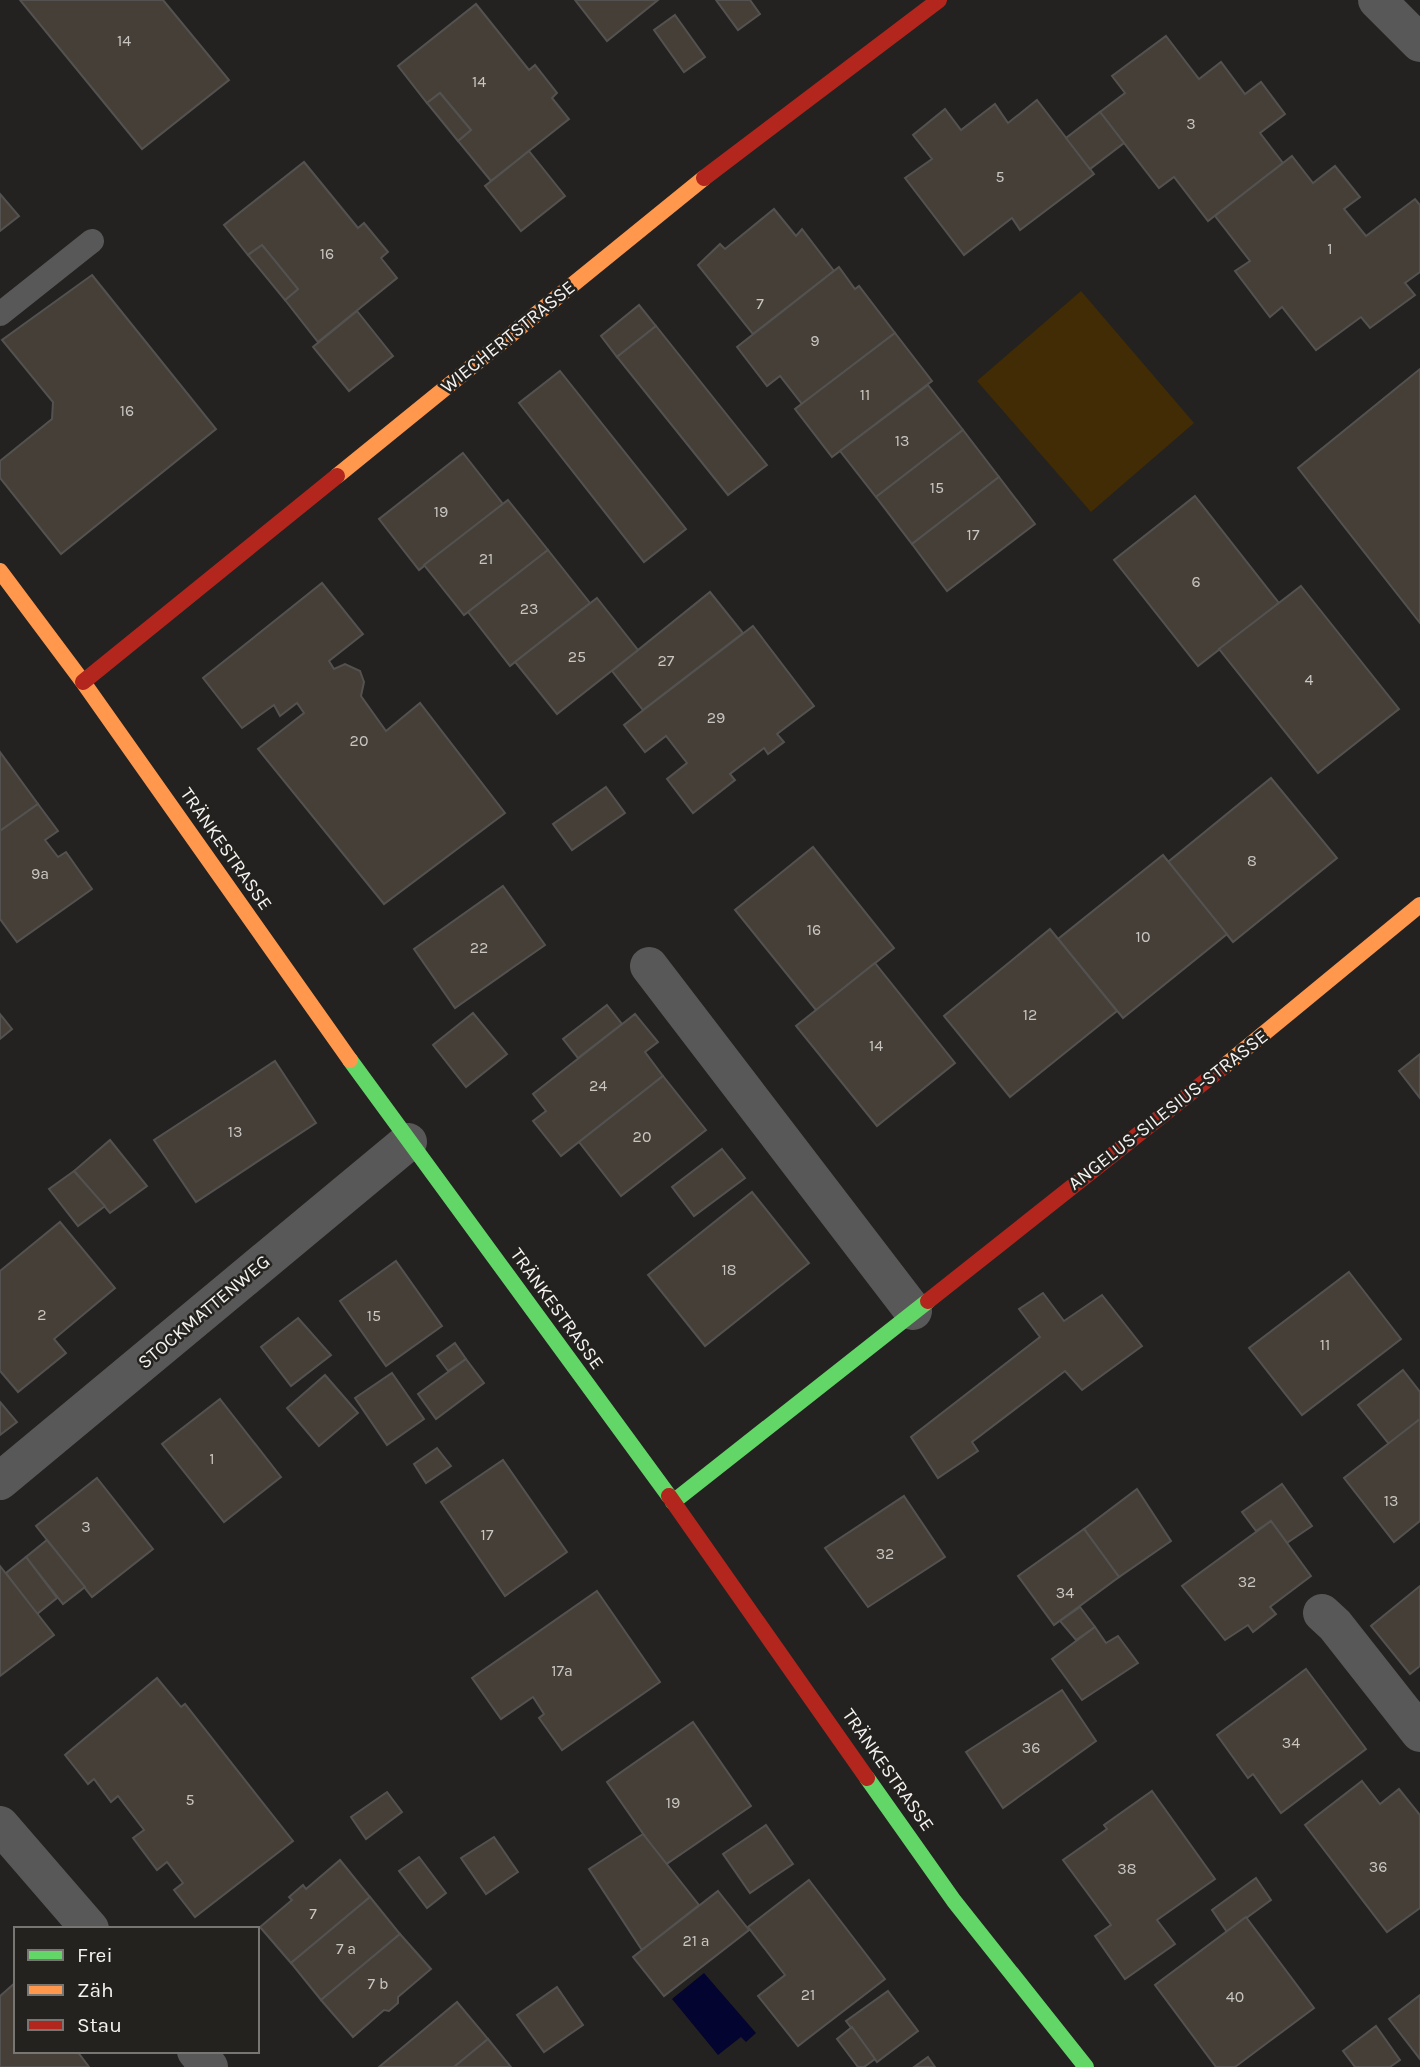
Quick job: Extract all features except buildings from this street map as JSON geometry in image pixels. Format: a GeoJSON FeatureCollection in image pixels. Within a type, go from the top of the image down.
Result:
{"type":"FeatureCollection","features":[{"type":"Feature","properties":{"kind":"street","name":"WIECHERTSTRASSE"},"geometry":{"type":"LineString","coordinates":[[83,682],[677,199],[939,0]]}},
{"type":"Feature","properties":{"kind":"street"},"geometry":{"type":"LineString","coordinates":[[1377,0],[1420,43]]}},
{"type":"Feature","properties":{"kind":"street","name":"TRÄNKESTRASSE"},"geometry":{"type":"LineString","coordinates":[[0,571],[83,682],[408,1142],[673,1502],[954,1901],[1087,2067]]}},
{"type":"Feature","properties":{"kind":"street","name":"ANGELUS-SILESIUS-STRASSE"},"geometry":{"type":"LineString","coordinates":[[673,1502],[1235,1058],[1420,905]]}},
{"type":"Feature","properties":{"kind":"street"},"geometry":{"type":"LineString","coordinates":[[649,966],[914,1311]]}},
{"type":"Feature","properties":{"kind":"street","name":"STOCKMATTENWEG"},"geometry":{"type":"LineString","coordinates":[[0,1481],[408,1142]]}},
{"type":"Feature","properties":{"kind":"street"},"geometry":{"type":"LineString","coordinates":[[1322,1613],[1420,1733]]}},
{"type":"Feature","properties":{"kind":"street"},"geometry":{"type":"LineString","coordinates":[[0,1825],[88,1927]]}},
{"type":"Feature","properties":{"kind":"street"},"geometry":{"type":"LineString","coordinates":[[198,2053],[209,2067]]}},
{"type":"Feature","properties":{"kind":"lane"},"geometry":{"type":"LineString","coordinates":[[0,314],[92,241]]}},
{"type":"Feature","properties":{"kind":"shaded area"},"geometry":{"type":"Polygon","coordinates":[[[1081,291],[1194,423],[1091,512],[977,381],[1081,291]]]}},
{"type":"Feature","properties":{"kind":"shaded area"},"geometry":{"type":"Polygon","coordinates":[[[704,1973],[756,2033],[746,2042],[741,2037],[718,2055],[672,1999],[704,1973]]]}},
{"type":"Feature","properties":{"kind":"traffic: fast"},"geometry":{"type":"LineString","coordinates":[[350,1060],[669,1496]]}},
{"type":"Feature","properties":{"kind":"traffic: fast"},"geometry":{"type":"LineString","coordinates":[[673,1502],[928,1301]]}},
{"type":"Feature","properties":{"kind":"traffic: fast"},"geometry":{"type":"LineString","coordinates":[[867,1778],[954,1901],[1086,2067]]}},
{"type":"Feature","properties":{"kind":"traffic: slow"},"geometry":{"type":"LineString","coordinates":[[337,476],[704,178]]}},
{"type":"Feature","properties":{"kind":"traffic: slow"},"geometry":{"type":"LineString","coordinates":[[0,571],[83,682],[350,1060]]}},
{"type":"Feature","properties":{"kind":"traffic: slow"},"geometry":{"type":"LineString","coordinates":[[1222,1068],[1420,905]]}},
{"type":"Feature","properties":{"kind":"traffic: jam"},"geometry":{"type":"LineString","coordinates":[[704,178],[939,0]]}},
{"type":"Feature","properties":{"kind":"traffic: jam"},"geometry":{"type":"LineString","coordinates":[[83,682],[337,476]]}},
{"type":"Feature","properties":{"kind":"traffic: jam"},"geometry":{"type":"LineString","coordinates":[[928,1301],[1222,1068]]}},
{"type":"Feature","properties":{"kind":"traffic: jam"},"geometry":{"type":"LineString","coordinates":[[669,1496],[867,1778]]}}]}
